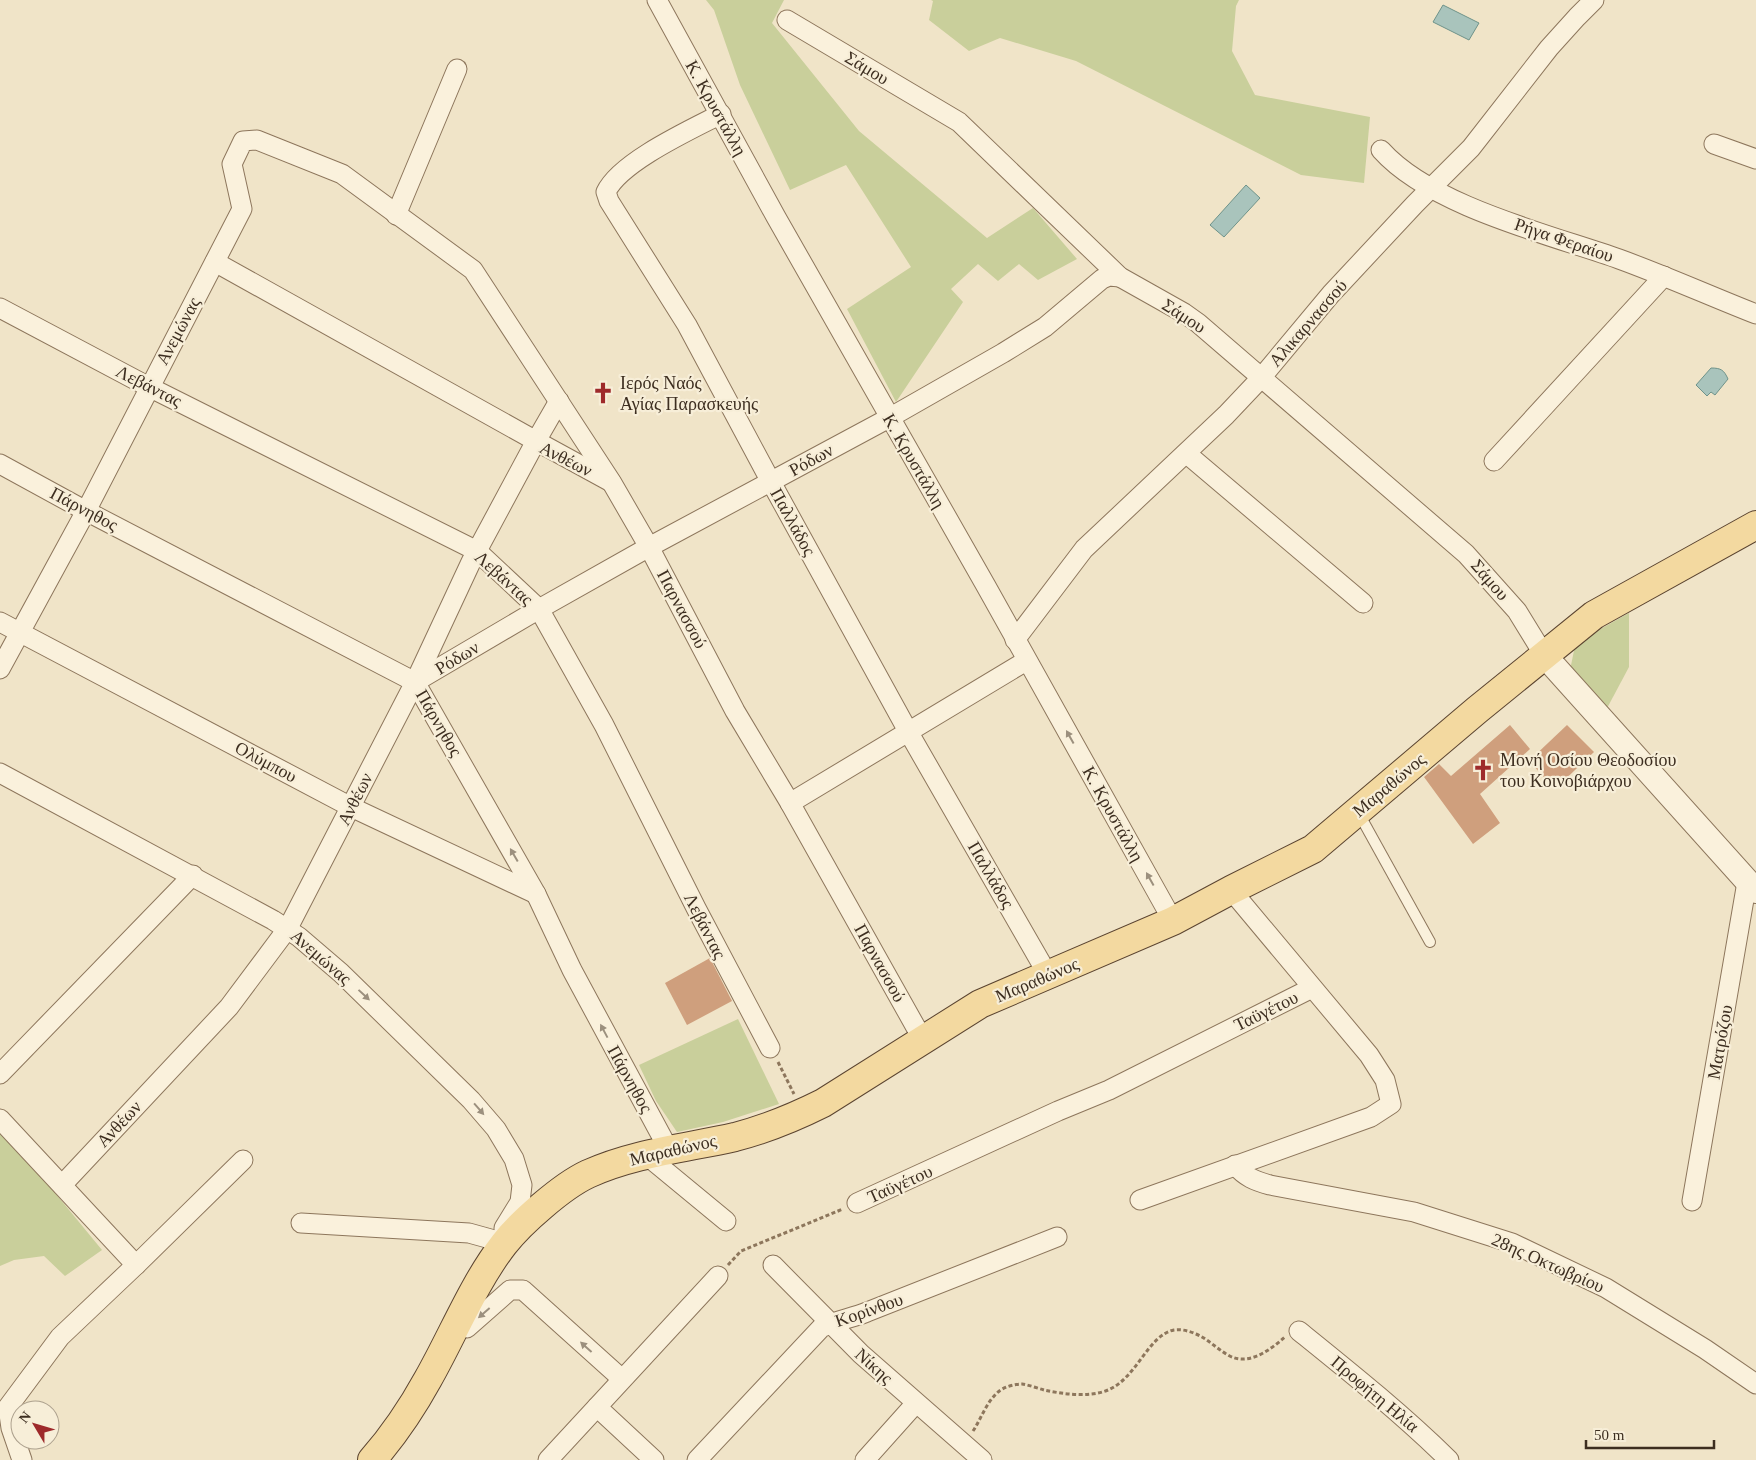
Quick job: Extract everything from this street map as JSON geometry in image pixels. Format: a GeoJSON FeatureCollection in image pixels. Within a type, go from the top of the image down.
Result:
{"type":"FeatureCollection","features":[{"type":"Feature","properties":{"kind":"main road","name":"Μαραθώνος"},"geometry":{"type":"LineString","coordinates":[[372,1460],[408,1413],[488,1268],[505,1243],[531,1215],[560,1191],[588,1174],[658,1152],[736,1136],[804,1113],[823,1103],[980,1004],[1173,922],[1231,890],[1290,862],[1313,849],[1544,655],[1594,616],[1756,524]]}},
{"type":"Feature","properties":{"kind":"street","name":"Κ. Κρυστάλλη"},"geometry":{"type":"LineString","coordinates":[[657,0],[776,217],[1173,922]]}},
{"type":"Feature","properties":{"kind":"street","name":"Αλικαρνασσού"},"geometry":{"type":"LineString","coordinates":[[1015,640],[1084,549],[1187,454],[1260,378],[1331,294],[1486,131],[1550,48],[1594,0]]}},
{"type":"Feature","properties":{"kind":"street","name":"Σάμου"},"geometry":{"type":"LineString","coordinates":[[787,20],[959,122],[1120,277],[1184,314],[1210,334],[1466,554],[1516,611],[1544,655]]}},
{"type":"Feature","properties":{"kind":"street"},"geometry":{"type":"LineString","coordinates":[[396,215],[457,69]]}},
{"type":"Feature","properties":{"kind":"street","name":"Παλλάδος"},"geometry":{"type":"LineString","coordinates":[[720,114],[641,159],[614,178],[606,192],[609,201],[687,325],[909,733],[1048,975]]}},
{"type":"Feature","properties":{"kind":"street","name":"Ανεμώνας"},"geometry":{"type":"LineString","coordinates":[[0,669],[86,511],[149,386],[242,210],[232,164],[243,141],[257,140],[342,174],[396,215]]}},
{"type":"Feature","properties":{"kind":"street"},"geometry":{"type":"LineString","coordinates":[[1714,144],[1756,159]]}},
{"type":"Feature","properties":{"kind":"street","name":"Ρήγα Φεραίου"},"geometry":{"type":"LineString","coordinates":[[1381,150],[1397,166],[1432,188],[1492,215],[1664,276],[1756,314]]}},
{"type":"Feature","properties":{"kind":"street","name":"Παρνασσού"},"geometry":{"type":"LineString","coordinates":[[396,215],[473,270],[612,483],[649,547],[735,711],[790,804],[923,1040]]}},
{"type":"Feature","properties":{"kind":"street"},"geometry":{"type":"LineString","coordinates":[[215,262],[536,441],[559,401]]}},
{"type":"Feature","properties":{"kind":"street","name":"Ρόδων"},"geometry":{"type":"LineString","coordinates":[[416,682],[539,609],[649,547],[889,418],[1003,353],[1045,326],[1099,281],[1107,276],[1120,277]]}},
{"type":"Feature","properties":{"kind":"street"},"geometry":{"type":"LineString","coordinates":[[1494,461],[1664,276]]}},
{"type":"Feature","properties":{"kind":"street","name":"Λεβάντας"},"geometry":{"type":"LineString","coordinates":[[0,308],[149,386],[477,551],[539,609],[604,725],[704,923],[770,1048]]}},
{"type":"Feature","properties":{"kind":"street","name":"Ανθέων"},"geometry":{"type":"LineString","coordinates":[[62,1185],[229,1007],[288,928],[416,682],[477,551],[536,441],[612,483]]}},
{"type":"Feature","properties":{"kind":"street"},"geometry":{"type":"LineString","coordinates":[[1187,454],[1362,603]]}},
{"type":"Feature","properties":{"kind":"street","name":"Πάρνηθος"},"geometry":{"type":"LineString","coordinates":[[0,464],[86,511],[416,682],[536,894],[658,1152]]}},
{"type":"Feature","properties":{"kind":"street","name":"Ολύμπου"},"geometry":{"type":"LineString","coordinates":[[0,622],[351,807],[536,894]]}},
{"type":"Feature","properties":{"kind":"street"},"geometry":{"type":"LineString","coordinates":[[1544,655],[1752,886]]}},
{"type":"Feature","properties":{"kind":"street"},"geometry":{"type":"LineString","coordinates":[[790,804],[1026,661]]}},
{"type":"Feature","properties":{"kind":"street","name":"Ανεμώνας"},"geometry":{"type":"LineString","coordinates":[[0,773],[193,875],[288,928],[316,951],[390,1020],[471,1100],[496,1129],[514,1159],[522,1185],[520,1202],[504,1228],[505,1243]]}},
{"type":"Feature","properties":{"kind":"street"},"geometry":{"type":"LineString","coordinates":[[0,1074],[193,875]]}},
{"type":"Feature","properties":{"kind":"street","name":"Ματρόζου"},"geometry":{"type":"LineString","coordinates":[[1692,1202],[1752,886]]}},
{"type":"Feature","properties":{"kind":"street"},"geometry":{"type":"LineString","coordinates":[[1140,1200],[1371,1117],[1391,1104],[1386,1080],[1369,1055],[1231,890]]}},
{"type":"Feature","properties":{"kind":"street","name":"Ταϋγέτου"},"geometry":{"type":"LineString","coordinates":[[857,1203],[1058,1111],[1109,1090],[1312,988]]}},
{"type":"Feature","properties":{"kind":"street"},"geometry":{"type":"LineString","coordinates":[[0,1119],[136,1266]]}},
{"type":"Feature","properties":{"kind":"street"},"geometry":{"type":"LineString","coordinates":[[658,1152],[726,1221]]}},
{"type":"Feature","properties":{"kind":"street"},"geometry":{"type":"LineString","coordinates":[[22,1460],[11,1428],[8,1407],[60,1337],[136,1266],[243,1160]]}},
{"type":"Feature","properties":{"kind":"street","name":"28ης Οκτωβρίου"},"geometry":{"type":"LineString","coordinates":[[1235,1165],[1248,1178],[1270,1185],[1414,1212],[1512,1243],[1606,1288],[1705,1349],[1756,1384]]}},
{"type":"Feature","properties":{"kind":"street"},"geometry":{"type":"LineString","coordinates":[[301,1223],[469,1233],[505,1243]]}},
{"type":"Feature","properties":{"kind":"street","name":"Κορίνθου"},"geometry":{"type":"LineString","coordinates":[[697,1460],[821,1328],[830,1323],[850,1319],[1057,1237]]}},
{"type":"Feature","properties":{"kind":"street","name":"Νίκης"},"geometry":{"type":"LineString","coordinates":[[773,1265],[860,1354],[982,1460]]}},
{"type":"Feature","properties":{"kind":"street"},"geometry":{"type":"LineString","coordinates":[[548,1460],[718,1276]]}},
{"type":"Feature","properties":{"kind":"street"},"geometry":{"type":"LineString","coordinates":[[457,1325],[467,1328],[510,1290],[523,1290],[622,1379]]}},
{"type":"Feature","properties":{"kind":"street","name":"Προφήτη Ηλία"},"geometry":{"type":"LineString","coordinates":[[1299,1332],[1378,1394],[1414,1425],[1448,1460]]}},
{"type":"Feature","properties":{"kind":"street"},"geometry":{"type":"LineString","coordinates":[[865,1460],[916,1403]]}},
{"type":"Feature","properties":{"kind":"street"},"geometry":{"type":"LineString","coordinates":[[597,1407],[654,1460]]}},
{"type":"Feature","properties":{"kind":"lane"},"geometry":{"type":"LineString","coordinates":[[1358,811],[1430,942]]}},
{"type":"Feature","properties":{"kind":"path"},"geometry":{"type":"LineString","coordinates":[[770,1048],[804,1113]]}},
{"type":"Feature","properties":{"kind":"path","name":"Ταϋγέτου"},"geometry":{"type":"LineString","coordinates":[[718,1276],[741,1251],[857,1203]]}},
{"type":"Feature","properties":{"kind":"path"},"geometry":{"type":"LineString","coordinates":[[964,1445],[989,1403],[1002,1389],[1022,1384],[1082,1394],[1100,1393],[1109,1390],[1126,1378],[1155,1342],[1166,1333],[1174,1330],[1190,1332],[1201,1336],[1228,1356],[1243,1360],[1267,1351],[1289,1334],[1299,1332]]}},
{"type":"Feature","properties":{"kind":"green space"},"geometry":{"type":"Polygon","coordinates":[[[706,0],[784,0],[772,23],[859,131],[987,238],[1033,208],[1077,259],[1038,280],[1019,264],[998,281],[978,264],[951,289],[963,302],[896,402],[847,309],[911,267],[846,165],[790,190],[740,85],[714,10],[706,0]]]}},
{"type":"Feature","properties":{"kind":"green space"},"geometry":{"type":"Polygon","coordinates":[[[931,0],[1239,0],[1236,6],[1232,51],[1255,95],[1370,117],[1364,183],[1301,175],[1076,61],[1000,38],[969,51],[929,20],[933,1],[931,0]]]}},
{"type":"Feature","properties":{"kind":"green space"},"geometry":{"type":"Polygon","coordinates":[[[1629,613],[1629,667],[1605,712],[1570,670],[1575,646],[1595,632],[1629,613]]]}},
{"type":"Feature","properties":{"kind":"green space"},"geometry":{"type":"Polygon","coordinates":[[[738,1019],[779,1104],[723,1122],[677,1132],[656,1101],[639,1065],[738,1019]]]}},
{"type":"Feature","properties":{"kind":"green space"},"geometry":{"type":"Polygon","coordinates":[[[0,1126],[102,1250],[65,1276],[44,1256],[14,1260],[0,1266],[0,1126]]]}},
{"type":"Feature","properties":{"kind":"water"},"geometry":{"type":"Polygon","coordinates":[[[1443,5],[1479,23],[1469,40],[1433,22],[1443,5]]]}},
{"type":"Feature","properties":{"kind":"water"},"geometry":{"type":"Polygon","coordinates":[[[1246,185],[1260,198],[1224,237],[1210,225],[1246,185]]]}},
{"type":"Feature","properties":{"kind":"water"},"geometry":{"type":"Polygon","coordinates":[[[1711,368],[1722,370],[1728,379],[1715,395],[1711,392],[1707,396],[1696,385],[1711,368]]]}},
{"type":"Feature","properties":{"kind":"building","name":"Μονή Οσίου Θεοδοσίου του Κοινοβιάρχου"},"geometry":{"type":"Polygon","coordinates":[[[1510,725],[1530,749],[1480,794],[1500,823],[1473,844],[1424,777],[1439,764],[1451,776],[1510,725]]]}},
{"type":"Feature","properties":{"kind":"building"},"geometry":{"type":"Polygon","coordinates":[[[1567,725],[1594,752],[1555,789],[1529,761],[1567,725]]]}},
{"type":"Feature","properties":{"kind":"building"},"geometry":{"type":"Polygon","coordinates":[[[710,958],[732,1001],[687,1025],[665,983],[710,958]]]}},
{"type":"Feature","properties":{"kind":"place","name":"Ιερός Ναός Αγίας Παρασκευής"},"geometry":{"type":"Point","coordinates":[603,393]}},
{"type":"Feature","properties":{"kind":"place","name":"Μονή Οσίου Θεοδοσίου του Κοινοβιάρχου"},"geometry":{"type":"Point","coordinates":[1483,770]}}]}
